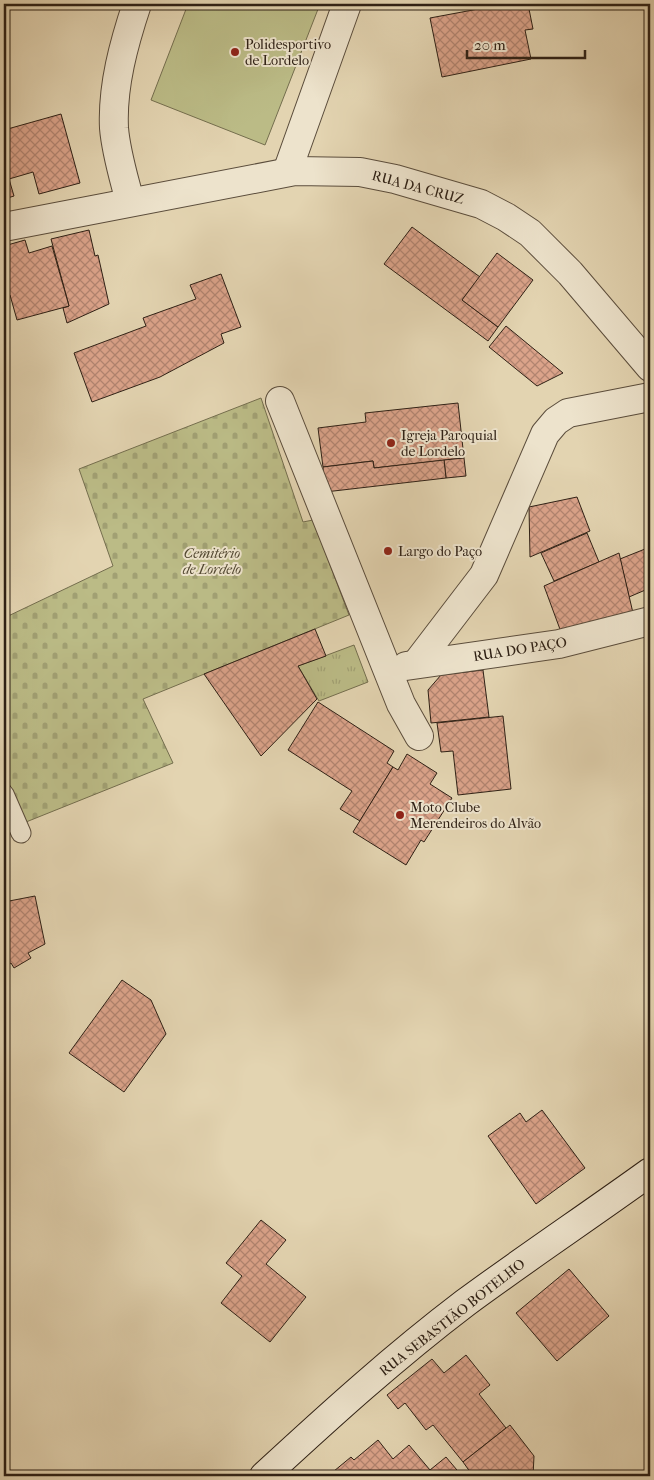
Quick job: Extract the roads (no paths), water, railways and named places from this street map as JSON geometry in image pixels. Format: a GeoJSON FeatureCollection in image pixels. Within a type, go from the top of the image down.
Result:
{"type":"FeatureCollection","features":[{"type":"Feature","properties":{"kind":"street"},"geometry":{"type":"LineString","coordinates":[[130,202],[114,128],[114,102],[123,50],[137,4]]}},
{"type":"Feature","properties":{"kind":"street"},"geometry":{"type":"LineString","coordinates":[[286,172],[347,4]]}},
{"type":"Feature","properties":{"kind":"street","name":"RUA DA CRUZ"},"geometry":{"type":"LineString","coordinates":[[4,227],[286,172],[360,172],[395,179],[481,204],[506,217],[530,233],[551,252],[650,367]]}},
{"type":"Feature","properties":{"kind":"street"},"geometry":{"type":"LineString","coordinates":[[416,664],[484,574],[545,434],[556,421],[568,413],[650,398]]}},
{"type":"Feature","properties":{"kind":"street"},"geometry":{"type":"LineString","coordinates":[[280,401],[401,704],[419,736]]}},
{"type":"Feature","properties":{"kind":"street","name":"RUA DO PAÇO"},"geometry":{"type":"LineString","coordinates":[[388,668],[559,644],[650,621]]}},
{"type":"Feature","properties":{"kind":"street","name":"RUA SEBASTIÃO BOTELHO"},"geometry":{"type":"LineString","coordinates":[[264,1476],[418,1340],[466,1303],[650,1172]]}},
{"type":"Feature","properties":{"kind":"lane"},"geometry":{"type":"LineString","coordinates":[[4,794],[21,833]]}},
{"type":"Feature","properties":{"kind":"place","name":"Polidesportivo de Lordelo"},"geometry":{"type":"Point","coordinates":[235,52]}},
{"type":"Feature","properties":{"kind":"place","name":"Igreja Paroquial de Lordelo"},"geometry":{"type":"Point","coordinates":[391,443]}},
{"type":"Feature","properties":{"kind":"place","name":"Largo do Paço"},"geometry":{"type":"Point","coordinates":[388,551]}},
{"type":"Feature","properties":{"kind":"place","name":"Moto Clube Merendeiros do Alvão"},"geometry":{"type":"Point","coordinates":[400,815]}},
{"type":"Feature","properties":{"kind":"park label","name":"Cemitério de Lordelo"},"geometry":{"type":"Point","coordinates":[212,562]}}]}
